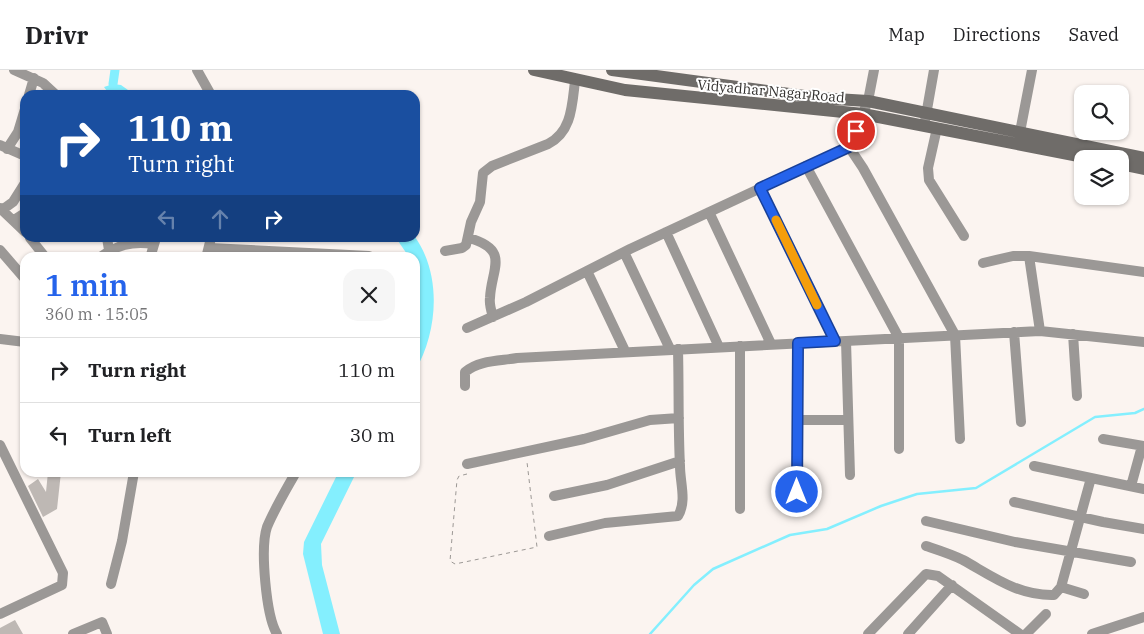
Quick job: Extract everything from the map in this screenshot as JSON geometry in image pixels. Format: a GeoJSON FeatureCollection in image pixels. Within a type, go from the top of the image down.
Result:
{"type":"FeatureCollection","features":[{"type":"Feature","properties":{"kind":"main road","name":"Vidyadhar Nagar Road"},"geometry":{"type":"LineString","coordinates":[[534,70],[576,81],[625,90],[1020,132],[1144,158]]}},
{"type":"Feature","properties":{"kind":"main road","name":"Vidyadhar Nagar Road"},"geometry":{"type":"LineString","coordinates":[[612,70],[819,98],[868,101],[929,122],[1074,155]]}},
{"type":"Feature","properties":{"kind":"main road"},"geometry":{"type":"LineString","coordinates":[[1129,166],[1144,169]]}},
{"type":"Feature","properties":{"kind":"street"},"geometry":{"type":"LineString","coordinates":[[14,70],[32,75],[50,90]]}},
{"type":"Feature","properties":{"kind":"street"},"geometry":{"type":"LineString","coordinates":[[197,70],[208,90]]}},
{"type":"Feature","properties":{"kind":"street"},"geometry":{"type":"LineString","coordinates":[[467,328],[666,232],[849,147],[868,101],[874,70]]}},
{"type":"Feature","properties":{"kind":"street"},"geometry":{"type":"LineString","coordinates":[[934,70],[929,122],[929,180],[964,236]]}},
{"type":"Feature","properties":{"kind":"street"},"geometry":{"type":"LineString","coordinates":[[1020,132],[1032,70]]}},
{"type":"Feature","properties":{"kind":"street"},"geometry":{"type":"LineString","coordinates":[[30,90],[32,75]]}},
{"type":"Feature","properties":{"kind":"street"},"geometry":{"type":"LineString","coordinates":[[445,251],[462,248],[466,245],[469,238],[470,222],[480,202],[483,173],[492,166],[558,139],[564,133],[570,115],[576,81]]}},
{"type":"Feature","properties":{"kind":"street"},"geometry":{"type":"LineString","coordinates":[[20,125],[18,132],[3,147],[20,154]]}},
{"type":"Feature","properties":{"kind":"street"},"geometry":{"type":"LineString","coordinates":[[849,147],[863,168],[955,335],[960,439]]}},
{"type":"Feature","properties":{"kind":"street"},"geometry":{"type":"LineString","coordinates":[[806,166],[899,338],[899,449]]}},
{"type":"Feature","properties":{"kind":"street"},"geometry":{"type":"LineString","coordinates":[[760,188],[835,341]]}},
{"type":"Feature","properties":{"kind":"street"},"geometry":{"type":"LineString","coordinates":[[20,191],[13,202],[1,209],[20,227]]}},
{"type":"Feature","properties":{"kind":"street"},"geometry":{"type":"LineString","coordinates":[[709,212],[772,344]]}},
{"type":"Feature","properties":{"kind":"street"},"geometry":{"type":"LineString","coordinates":[[14,220],[20,216]]}},
{"type":"Feature","properties":{"kind":"street"},"geometry":{"type":"LineString","coordinates":[[666,232],[719,347]]}},
{"type":"Feature","properties":{"kind":"street"},"geometry":{"type":"LineString","coordinates":[[469,238],[490,248],[496,259],[496,271],[490,296],[493,317]]}},
{"type":"Feature","properties":{"kind":"street"},"geometry":{"type":"LineString","coordinates":[[33,242],[41,252]]}},
{"type":"Feature","properties":{"kind":"street"},"geometry":{"type":"LineString","coordinates":[[108,242],[109,250]]}},
{"type":"Feature","properties":{"kind":"street"},"geometry":{"type":"LineString","coordinates":[[106,252],[125,244],[145,242]]}},
{"type":"Feature","properties":{"kind":"street"},"geometry":{"type":"LineString","coordinates":[[0,250],[20,273]]}},
{"type":"Feature","properties":{"kind":"street"},"geometry":{"type":"LineString","coordinates":[[549,536],[605,523],[678,516],[683,498],[674,349],[624,252]]}},
{"type":"Feature","properties":{"kind":"street"},"geometry":{"type":"LineString","coordinates":[[983,263],[1013,256],[1029,256],[1144,272]]}},
{"type":"Feature","properties":{"kind":"street"},"geometry":{"type":"LineString","coordinates":[[1029,256],[1040,331]]}},
{"type":"Feature","properties":{"kind":"street"},"geometry":{"type":"LineString","coordinates":[[587,271],[625,352]]}},
{"type":"Feature","properties":{"kind":"street"},"geometry":{"type":"LineString","coordinates":[[465,386],[466,372],[478,364],[517,358],[1040,331],[1144,342]]}},
{"type":"Feature","properties":{"kind":"street"},"geometry":{"type":"LineString","coordinates":[[1014,332],[1021,422]]}},
{"type":"Feature","properties":{"kind":"street"},"geometry":{"type":"LineString","coordinates":[[1073,334],[1077,396]]}},
{"type":"Feature","properties":{"kind":"street"},"geometry":{"type":"LineString","coordinates":[[0,339],[20,341]]}},
{"type":"Feature","properties":{"kind":"street"},"geometry":{"type":"LineString","coordinates":[[846,341],[850,475]]}},
{"type":"Feature","properties":{"kind":"street"},"geometry":{"type":"LineString","coordinates":[[797,492],[798,343]]}},
{"type":"Feature","properties":{"kind":"street"},"geometry":{"type":"LineString","coordinates":[[740,346],[740,509]]}},
{"type":"Feature","properties":{"kind":"street"},"geometry":{"type":"LineString","coordinates":[[467,469],[650,420],[679,418]]}},
{"type":"Feature","properties":{"kind":"street"},"geometry":{"type":"LineString","coordinates":[[797,420],[848,420]]}},
{"type":"Feature","properties":{"kind":"street"},"geometry":{"type":"LineString","coordinates":[[1103,439],[1143,446],[1131,486]]}},
{"type":"Feature","properties":{"kind":"street"},"geometry":{"type":"LineString","coordinates":[[0,445],[62,573],[62,585],[0,614]]}},
{"type":"Feature","properties":{"kind":"street"},"geometry":{"type":"LineString","coordinates":[[554,496],[606,485],[680,461]]}},
{"type":"Feature","properties":{"kind":"street"},"geometry":{"type":"LineString","coordinates":[[1034,466],[1144,489]]}},
{"type":"Feature","properties":{"kind":"street"},"geometry":{"type":"LineString","coordinates":[[111,584],[122,541],[133,477]]}},
{"type":"Feature","properties":{"kind":"street"},"geometry":{"type":"LineString","coordinates":[[277,634],[273,628],[267,595],[264,562],[267,529],[293,477]]}},
{"type":"Feature","properties":{"kind":"street"},"geometry":{"type":"LineString","coordinates":[[926,546],[952,556],[999,582],[1054,595],[1061,587],[1091,478]]}},
{"type":"Feature","properties":{"kind":"street"},"geometry":{"type":"LineString","coordinates":[[1014,502],[1144,529]]}},
{"type":"Feature","properties":{"kind":"street"},"geometry":{"type":"LineString","coordinates":[[926,521],[1016,542],[1132,562]]}},
{"type":"Feature","properties":{"kind":"street"},"geometry":{"type":"LineString","coordinates":[[868,634],[926,574],[938,576],[1020,634]]}},
{"type":"Feature","properties":{"kind":"street"},"geometry":{"type":"LineString","coordinates":[[908,634],[952,585]]}},
{"type":"Feature","properties":{"kind":"street"},"geometry":{"type":"LineString","coordinates":[[1061,587],[1084,594]]}},
{"type":"Feature","properties":{"kind":"street"},"geometry":{"type":"LineString","coordinates":[[1026,634],[1046,614]]}},
{"type":"Feature","properties":{"kind":"street"},"geometry":{"type":"LineString","coordinates":[[1092,634],[1144,617]]}},
{"type":"Feature","properties":{"kind":"street"},"geometry":{"type":"LineString","coordinates":[[73,634],[102,622],[107,634]]}},
{"type":"Feature","properties":{"kind":"path"},"geometry":{"type":"LineString","coordinates":[[467,469],[457,480],[450,560],[455,564],[537,547],[529,463],[523,461]]}},
{"type":"Feature","properties":{"kind":"water"},"geometry":{"type":"Polygon","coordinates":[[[113,84],[121,85],[128,90],[106,90],[104,87],[113,84]]]}},
{"type":"Feature","properties":{"kind":"water"},"geometry":{"type":"Polygon","coordinates":[[[399,242],[418,242],[430,268],[433,286],[434,304],[432,321],[420,362],[420,252],[406,252],[399,242]]]}},
{"type":"Feature","properties":{"kind":"water"},"geometry":{"type":"Polygon","coordinates":[[[336,477],[354,477],[321,544],[322,565],[340,634],[323,634],[303,554],[304,542],[336,477]]]}},
{"type":"Feature","properties":{"kind":"building"},"geometry":{"type":"Polygon","coordinates":[[[48,477],[60,477],[57,509],[43,517],[28,486],[38,479],[46,492],[48,477]]]}},
{"type":"Feature","properties":{"kind":"building"},"geometry":{"type":"Polygon","coordinates":[[[15,620],[23,634],[0,634],[0,628],[15,620]]]}},
{"type":"Feature","properties":{"kind":"waterway"},"geometry":{"type":"LineString","coordinates":[[113,84],[115,70]]}},
{"type":"Feature","properties":{"kind":"waterway"},"geometry":{"type":"LineString","coordinates":[[650,634],[694,585],[713,569],[790,535],[827,529],[881,506],[917,494],[976,488],[1095,417],[1135,413],[1144,409]]}},
{"type":"Feature","properties":{"kind":"slow traffic"},"geometry":{"type":"LineString","coordinates":[[776,220],[817,305]]}},
{"type":"Feature","properties":{"kind":"route"},"geometry":{"type":"LineString","coordinates":[[797,492],[798,343],[835,341],[760,188],[849,147],[856,131]]}}]}
